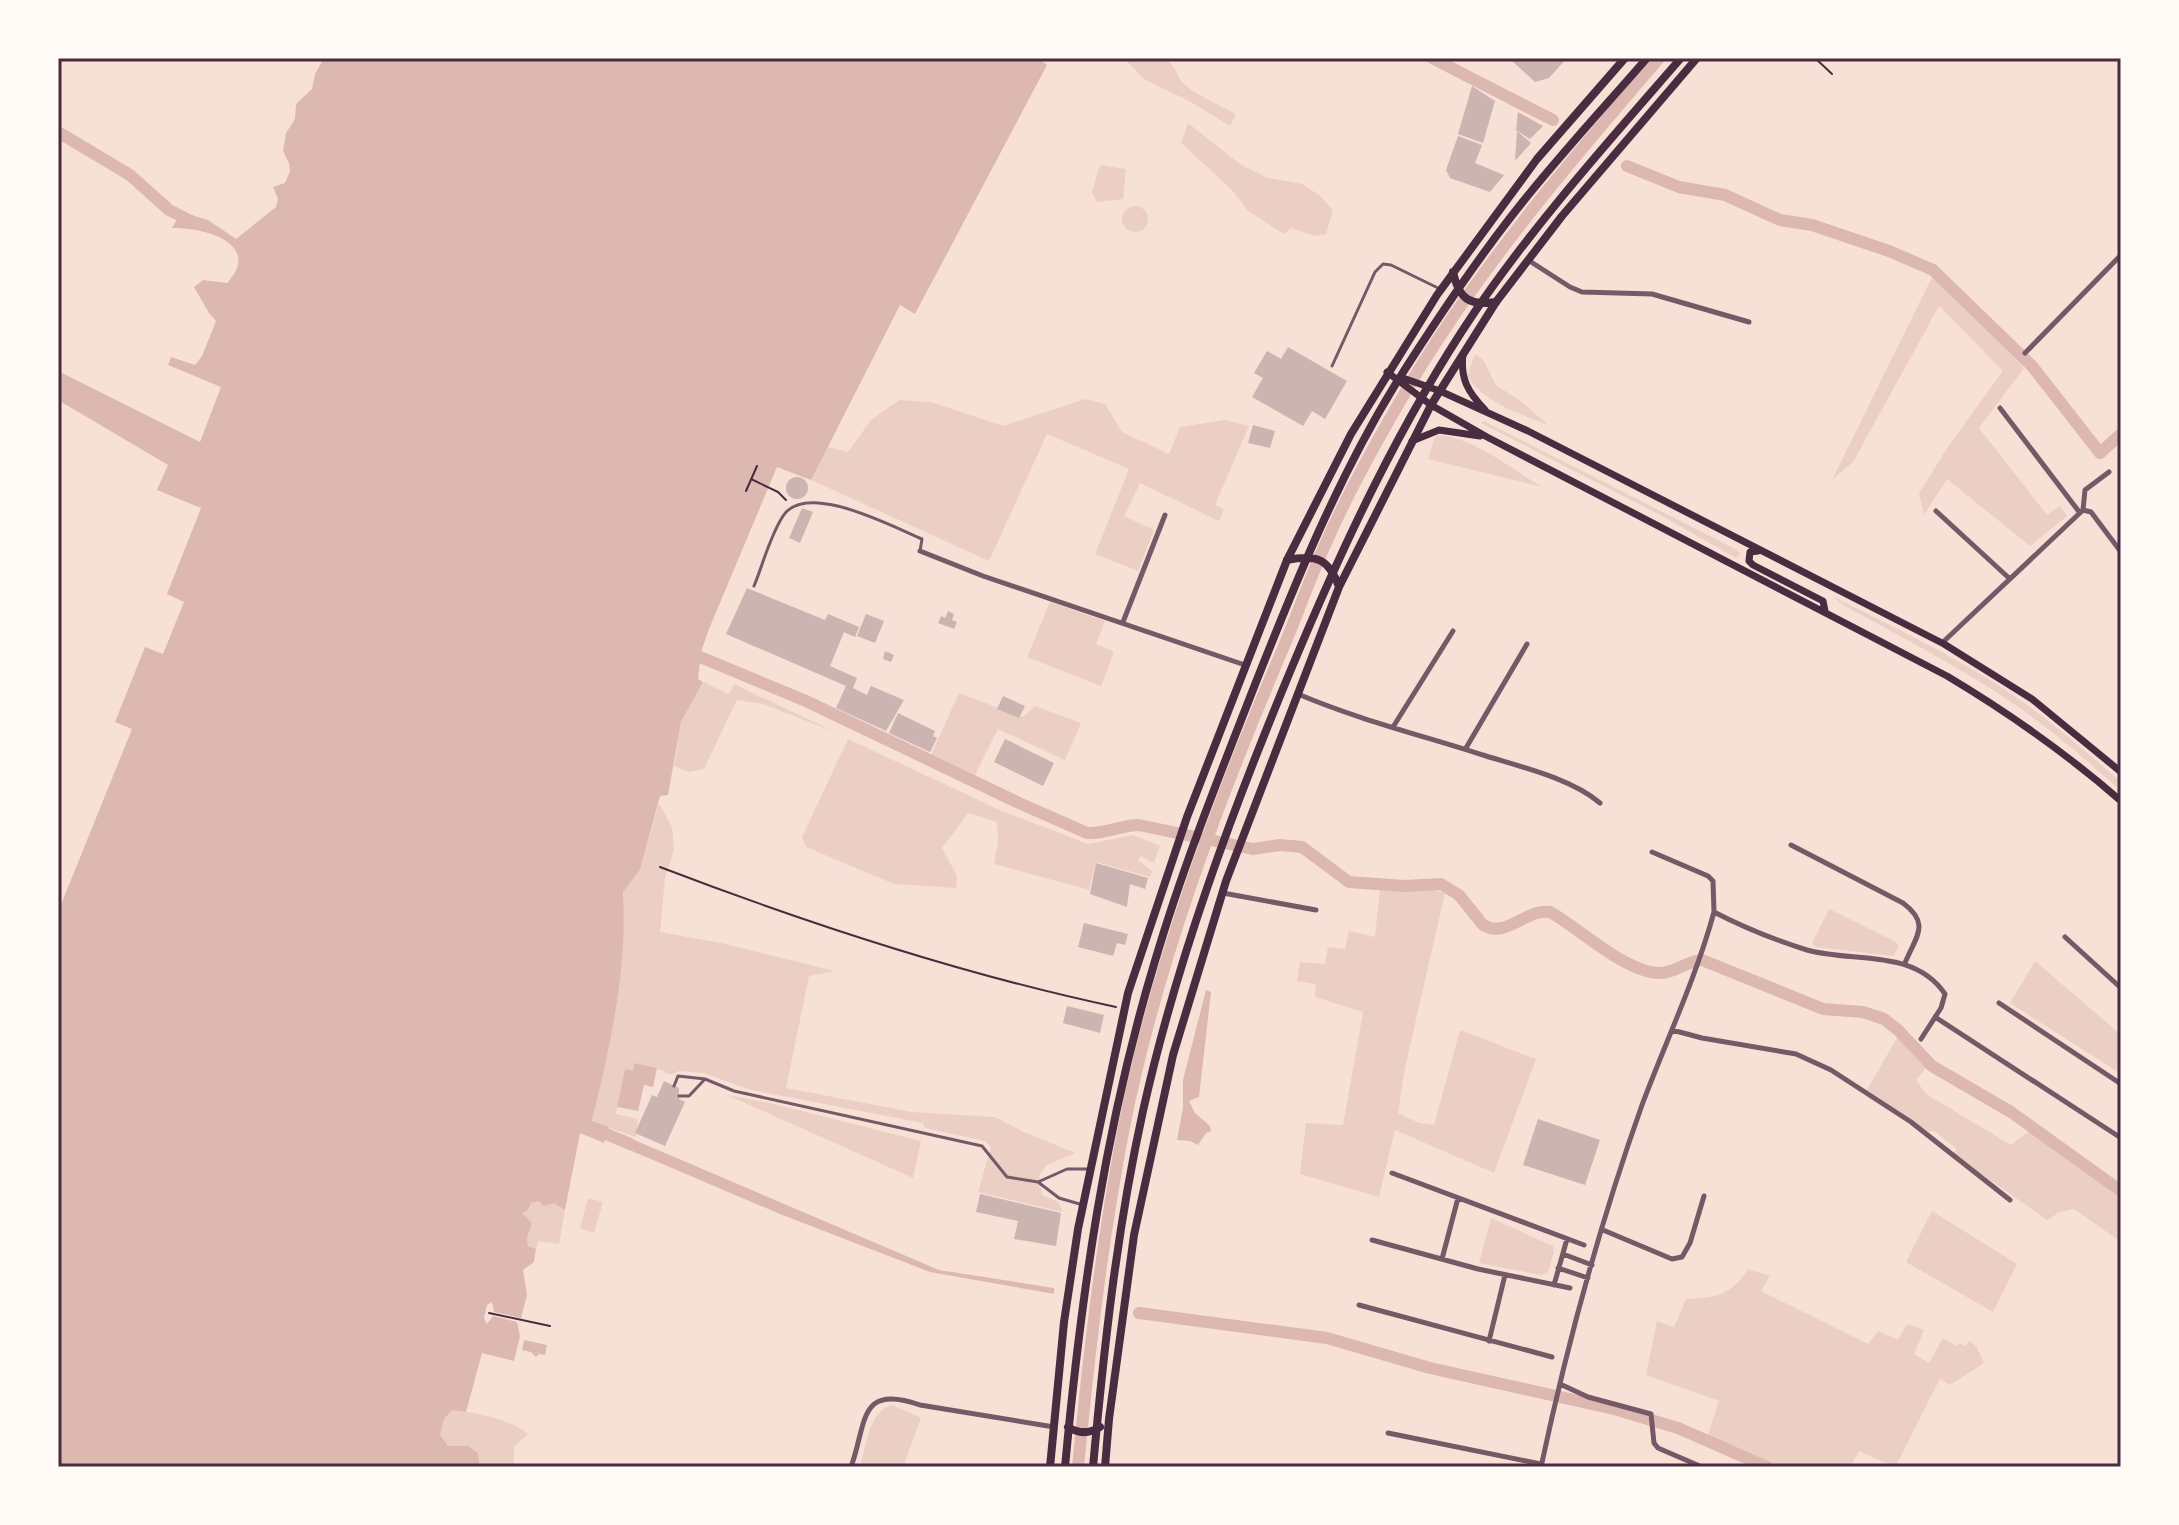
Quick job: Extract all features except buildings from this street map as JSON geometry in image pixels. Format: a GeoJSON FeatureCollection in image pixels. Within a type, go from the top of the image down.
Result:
{"type":"FeatureCollection","features":[{"type":"Feature","properties":{"kind":"main road"},"geometry":{"type":"LineString","coordinates":[[1050,1467],[1064,1322],[1083,1205],[1125,1008],[1187,817],[1287,560],[1351,434],[1387,372],[1453,272],[1537,159],[1625,58]]}},
{"type":"Feature","properties":{"kind":"main road"},"geometry":{"type":"LineString","coordinates":[[1065,1467],[1089,1254],[1101,1181],[1131,1049],[1154,963],[1203,816],[1276,631],[1356,455],[1393,389],[1509,220],[1561,155],[1647,58]]}},
{"type":"Feature","properties":{"kind":"main road"},"geometry":{"type":"LineString","coordinates":[[1093,1467],[1113,1272],[1156,1058],[1196,920],[1232,816],[1305,636],[1373,487],[1472,316],[1544,217],[1681,58]]}},
{"type":"Feature","properties":{"kind":"main road"},"geometry":{"type":"LineString","coordinates":[[1105,1467],[1134,1235],[1186,1005],[1237,852],[1339,587],[1431,405],[1496,302],[1562,216],[1697,58]]}},
{"type":"Feature","properties":{"kind":"main road"},"geometry":{"type":"LineString","coordinates":[[1453,272],[1457,289],[1466,299],[1481,304],[1496,302]]}},
{"type":"Feature","properties":{"kind":"main road"},"geometry":{"type":"LineString","coordinates":[[1463,352],[1461,369],[1464,383],[1488,413]]}},
{"type":"Feature","properties":{"kind":"main road"},"geometry":{"type":"LineString","coordinates":[[1387,372],[1488,413],[1942,643],[2032,699],[2121,772]]}},
{"type":"Feature","properties":{"kind":"main road"},"geometry":{"type":"LineString","coordinates":[[1402,380],[1431,405],[1487,437],[1886,642],[2000,707],[2080,766],[2121,801]]}},
{"type":"Feature","properties":{"kind":"main road"},"geometry":{"type":"LineString","coordinates":[[1412,441],[1439,430],[1487,437]]}},
{"type":"Feature","properties":{"kind":"main road"},"geometry":{"type":"LineString","coordinates":[[1762,551],[1750,552],[1749,561],[1823,601],[1825,611]]}},
{"type":"Feature","properties":{"kind":"main road"},"geometry":{"type":"LineString","coordinates":[[1287,560],[1311,557],[1324,562],[1333,572],[1339,587]]}},
{"type":"Feature","properties":{"kind":"main road"},"geometry":{"type":"LineString","coordinates":[[1056,1422],[1073,1430],[1092,1432],[1109,1419]]}},
{"type":"Feature","properties":{"kind":"street"},"geometry":{"type":"LineString","coordinates":[[2025,353],[2121,255]]}},
{"type":"Feature","properties":{"kind":"street"},"geometry":{"type":"LineString","coordinates":[[1528,260],[1582,292],[1652,294],[1749,322]]}},
{"type":"Feature","properties":{"kind":"street"},"geometry":{"type":"LineString","coordinates":[[2000,408],[2081,511],[2091,512],[2121,550]]}},
{"type":"Feature","properties":{"kind":"street"},"geometry":{"type":"LineString","coordinates":[[1942,643],[2081,511],[2085,490],[2109,472]]}},
{"type":"Feature","properties":{"kind":"street"},"geometry":{"type":"LineString","coordinates":[[1936,511],[2010,579]]}},
{"type":"Feature","properties":{"kind":"street"},"geometry":{"type":"LineString","coordinates":[[1123,622],[1165,515]]}},
{"type":"Feature","properties":{"kind":"street"},"geometry":{"type":"LineString","coordinates":[[920,551],[983,576],[1245,665]]}},
{"type":"Feature","properties":{"kind":"street"},"geometry":{"type":"LineString","coordinates":[[1393,727],[1453,631]]}},
{"type":"Feature","properties":{"kind":"street"},"geometry":{"type":"LineString","coordinates":[[1466,748],[1527,644]]}},
{"type":"Feature","properties":{"kind":"street"},"geometry":{"type":"LineString","coordinates":[[1298,693],[1343,713],[1466,748],[1548,777],[1600,803]]}},
{"type":"Feature","properties":{"kind":"street"},"geometry":{"type":"LineString","coordinates":[[1791,845],[1915,912],[1920,918],[1919,928],[1905,963]]}},
{"type":"Feature","properties":{"kind":"street"},"geometry":{"type":"LineString","coordinates":[[1388,1433],[1541,1466],[1592,1265],[1642,1107],[1714,912],[1713,881],[1708,876],[1652,852]]}},
{"type":"Feature","properties":{"kind":"street"},"geometry":{"type":"LineString","coordinates":[[1223,893],[1316,910]]}},
{"type":"Feature","properties":{"kind":"street"},"geometry":{"type":"LineString","coordinates":[[1714,912],[1807,950],[1905,963],[1940,987],[1945,994],[1921,1039]]}},
{"type":"Feature","properties":{"kind":"street"},"geometry":{"type":"LineString","coordinates":[[2065,937],[2121,988]]}},
{"type":"Feature","properties":{"kind":"street"},"geometry":{"type":"LineString","coordinates":[[1999,1003],[2121,1084]]}},
{"type":"Feature","properties":{"kind":"street"},"geometry":{"type":"LineString","coordinates":[[1935,1017],[2121,1138]]}},
{"type":"Feature","properties":{"kind":"street"},"geometry":{"type":"LineString","coordinates":[[1672,1030],[1796,1054],[1831,1070],[1911,1122],[2010,1200]]}},
{"type":"Feature","properties":{"kind":"street"},"geometry":{"type":"LineString","coordinates":[[1392,1173],[1584,1245]]}},
{"type":"Feature","properties":{"kind":"street"},"geometry":{"type":"LineString","coordinates":[[1603,1230],[1672,1259],[1682,1257],[1690,1243],[1704,1196]]}},
{"type":"Feature","properties":{"kind":"street"},"geometry":{"type":"LineString","coordinates":[[1442,1259],[1458,1198]]}},
{"type":"Feature","properties":{"kind":"street"},"geometry":{"type":"LineString","coordinates":[[1554,1285],[1567,1239]]}},
{"type":"Feature","properties":{"kind":"street"},"geometry":{"type":"LineString","coordinates":[[1372,1240],[1505,1275],[1570,1288]]}},
{"type":"Feature","properties":{"kind":"street"},"geometry":{"type":"LineString","coordinates":[[1563,1254],[1592,1265]]}},
{"type":"Feature","properties":{"kind":"street"},"geometry":{"type":"LineString","coordinates":[[1558,1268],[1588,1278]]}},
{"type":"Feature","properties":{"kind":"street"},"geometry":{"type":"LineString","coordinates":[[1489,1341],[1505,1275]]}},
{"type":"Feature","properties":{"kind":"street"},"geometry":{"type":"LineString","coordinates":[[1359,1305],[1552,1357]]}},
{"type":"Feature","properties":{"kind":"street"},"geometry":{"type":"LineString","coordinates":[[1559,1387],[1643,1410],[1654,1418],[1654,1443],[1658,1448],[1702,1467]]}},
{"type":"Feature","properties":{"kind":"street"},"geometry":{"type":"LineString","coordinates":[[851,1467],[871,1404],[881,1399],[902,1399],[920,1405],[1056,1422]]}},
{"type":"Feature","properties":{"kind":"lane"},"geometry":{"type":"LineString","coordinates":[[1332,366],[1375,272],[1383,264],[1441,290]]}},
{"type":"Feature","properties":{"kind":"lane"},"geometry":{"type":"LineString","coordinates":[[754,586],[784,515],[801,503],[854,511],[922,539],[920,551]]}},
{"type":"Feature","properties":{"kind":"lane"},"geometry":{"type":"LineString","coordinates":[[674,1086],[678,1076],[705,1079],[734,1091],[982,1146],[1007,1177],[1038,1182],[1059,1198],[1083,1205]]}},
{"type":"Feature","properties":{"kind":"lane"},"geometry":{"type":"LineString","coordinates":[[679,1096],[689,1096],[705,1079]]}},
{"type":"Feature","properties":{"kind":"lane"},"geometry":{"type":"LineString","coordinates":[[1038,1182],[1067,1169],[1090,1170]]}},
{"type":"Feature","properties":{"kind":"path"},"geometry":{"type":"LineString","coordinates":[[1815,58],[1832,74]]}},
{"type":"Feature","properties":{"kind":"path"},"geometry":{"type":"LineString","coordinates":[[746,491],[757,466]]}},
{"type":"Feature","properties":{"kind":"path"},"geometry":{"type":"LineString","coordinates":[[751,479],[778,492],[793,507]]}},
{"type":"Feature","properties":{"kind":"path"},"geometry":{"type":"LineString","coordinates":[[660,867],[874,944],[1074,998],[1125,1008]]}},
{"type":"Feature","properties":{"kind":"path"},"geometry":{"type":"LineString","coordinates":[[489,1313],[550,1326]]}},
{"type":"Feature","properties":{"kind":"shaded area"},"geometry":{"type":"Polygon","coordinates":[[[324,58],[1037,58],[1047,65],[915,314],[900,305],[811,480],[777,467],[709,629],[701,652],[698,679],[703,682],[681,722],[668,795],[660,796],[640,870],[623,892],[620,979],[592,1121],[609,1127],[604,1143],[580,1133],[565,1210],[554,1203],[544,1206],[539,1201],[531,1203],[528,1210],[522,1213],[532,1223],[527,1237],[528,1246],[536,1249],[534,1262],[523,1270],[527,1295],[521,1318],[494,1312],[492,1302],[487,1305],[484,1318],[487,1324],[493,1316],[517,1322],[520,1336],[514,1361],[482,1353],[466,1412],[452,1410],[444,1419],[440,1435],[448,1446],[468,1446],[478,1453],[480,1467],[58,1467],[58,912],[132,729],[115,722],[145,647],[163,654],[184,602],[167,594],[201,508],[157,490],[168,465],[58,400],[58,371],[200,442],[221,387],[168,365],[171,357],[195,365],[202,356],[216,321],[194,287],[203,280],[227,283],[236,269],[238,257],[225,240],[212,234],[172,228],[181,212],[208,220],[236,239],[276,207],[278,199],[273,187],[285,183],[290,171],[283,151],[286,133],[295,119],[296,104],[312,89],[315,74],[324,58]]]}},
{"type":"Feature","properties":{"kind":"shaded area"},"geometry":{"type":"Polygon","coordinates":[[[1124,58],[1165,58],[1190,89],[1236,114],[1230,126],[1144,79],[1124,58]]]}},
{"type":"Feature","properties":{"kind":"shaded area"},"geometry":{"type":"Polygon","coordinates":[[[1188,123],[1241,165],[1268,178],[1303,184],[1320,196],[1333,210],[1326,234],[1315,236],[1291,228],[1284,234],[1248,211],[1232,190],[1181,143],[1188,123]]]}},
{"type":"Feature","properties":{"kind":"shaded area"},"geometry":{"type":"Polygon","coordinates":[[[1100,165],[1126,169],[1123,199],[1097,202],[1092,192],[1100,165]]]}},
{"type":"Feature","properties":{"kind":"shaded area"},"geometry":{"type":"Polygon","coordinates":[[[1135,206],[1144,210],[1148,219],[1144,228],[1135,232],[1126,228],[1122,219],[1126,210],[1135,206]]]}},
{"type":"Feature","properties":{"kind":"shaded area"},"geometry":{"type":"Polygon","coordinates":[[[1933,275],[1945,283],[2024,368],[1979,428],[2047,515],[2060,506],[2067,516],[2030,546],[1947,479],[1924,515],[1919,493],[1949,445],[2003,371],[1939,306],[1853,462],[1832,480],[1933,275]]]}},
{"type":"Feature","properties":{"kind":"shaded area"},"geometry":{"type":"Polygon","coordinates":[[[1475,354],[1483,359],[1496,385],[1548,425],[1504,407],[1475,386],[1467,377],[1475,354]]]}},
{"type":"Feature","properties":{"kind":"shaded area"},"geometry":{"type":"Polygon","coordinates":[[[1085,399],[1105,404],[1122,432],[1169,454],[1180,427],[1225,420],[1249,426],[1215,505],[1224,509],[1219,521],[1140,483],[1124,516],[1154,530],[1138,571],[1095,554],[1129,469],[1047,434],[989,561],[811,480],[828,447],[848,452],[871,420],[899,400],[931,402],[1003,426],[1085,399]]]}},
{"type":"Feature","properties":{"kind":"shaded area"},"geometry":{"type":"Polygon","coordinates":[[[1484,421],[1740,554],[1736,558],[1664,517],[1481,423],[1484,421]]]}},
{"type":"Feature","properties":{"kind":"shaded area"},"geometry":{"type":"Polygon","coordinates":[[[1438,435],[1478,447],[1542,487],[1428,459],[1438,435]]]}},
{"type":"Feature","properties":{"kind":"shaded area"},"geometry":{"type":"Polygon","coordinates":[[[1832,596],[1931,646],[2003,688],[2121,782],[2121,791],[2060,738],[2000,695],[1832,596]]]}},
{"type":"Feature","properties":{"kind":"shaded area"},"geometry":{"type":"Polygon","coordinates":[[[1050,602],[1105,621],[1096,644],[1114,652],[1101,686],[1027,657],[1050,602]]]}},
{"type":"Feature","properties":{"kind":"shaded area"},"geometry":{"type":"Polygon","coordinates":[[[703,682],[729,694],[734,684],[837,733],[763,704],[737,700],[704,769],[688,772],[674,766],[681,722],[703,682]]]}},
{"type":"Feature","properties":{"kind":"shaded area"},"geometry":{"type":"Polygon","coordinates":[[[959,693],[1023,717],[1035,706],[1081,723],[1065,760],[998,729],[975,775],[931,755],[959,693]]]}},
{"type":"Feature","properties":{"kind":"shaded area"},"geometry":{"type":"Polygon","coordinates":[[[848,739],[1002,811],[1088,844],[1133,835],[1160,846],[1154,863],[1141,856],[1138,860],[1152,871],[1150,877],[1096,862],[1089,890],[994,864],[998,842],[997,822],[968,813],[942,848],[957,876],[956,888],[894,884],[806,847],[802,837],[848,739]]]}},
{"type":"Feature","properties":{"kind":"shaded area"},"geometry":{"type":"Polygon","coordinates":[[[659,803],[672,827],[674,850],[665,878],[660,932],[721,943],[835,971],[809,976],[786,1088],[912,1112],[995,1117],[1075,1153],[1047,1165],[1039,1175],[1042,1195],[1058,1202],[1063,1212],[978,1192],[991,1147],[985,1141],[925,1128],[923,1123],[747,1089],[704,1073],[679,1071],[670,1075],[657,1068],[634,1063],[633,1070],[625,1069],[616,1114],[638,1119],[636,1137],[592,1122],[620,979],[623,892],[640,870],[659,803]]]}},
{"type":"Feature","properties":{"kind":"shaded area"},"geometry":{"type":"Polygon","coordinates":[[[1380,890],[1434,890],[1445,893],[1405,1068],[1398,1113],[1419,1123],[1434,1125],[1460,1030],[1536,1059],[1494,1173],[1395,1130],[1379,1197],[1300,1174],[1306,1123],[1343,1125],[1363,1012],[1315,997],[1316,984],[1297,981],[1300,962],[1325,964],[1328,947],[1345,949],[1349,931],[1375,937],[1380,890]]]}},
{"type":"Feature","properties":{"kind":"shaded area"},"geometry":{"type":"Polygon","coordinates":[[[1829,909],[1896,942],[1899,946],[1893,956],[1815,947],[1812,943],[1829,909]]]}},
{"type":"Feature","properties":{"kind":"shaded area"},"geometry":{"type":"Polygon","coordinates":[[[2035,961],[2121,1035],[2121,1074],[2010,1003],[2035,961]]]}},
{"type":"Feature","properties":{"kind":"shaded area"},"geometry":{"type":"Polygon","coordinates":[[[1206,990],[1211,992],[1199,1097],[1189,1101],[1211,1131],[1198,1145],[1177,1140],[1183,1108],[1183,1080],[1206,990]]]}},
{"type":"Feature","properties":{"kind":"shaded area"},"geometry":{"type":"Polygon","coordinates":[[[1898,1036],[1926,1068],[1916,1080],[1926,1094],[2011,1145],[2029,1131],[2121,1198],[2121,1242],[2074,1209],[2060,1212],[2047,1220],[1953,1154],[1957,1149],[1934,1131],[1927,1131],[1867,1090],[1898,1036]]]}},
{"type":"Feature","properties":{"kind":"shaded area"},"geometry":{"type":"Polygon","coordinates":[[[634,1063],[657,1068],[653,1087],[644,1085],[638,1111],[617,1107],[625,1069],[633,1070],[634,1063]]]}},
{"type":"Feature","properties":{"kind":"shaded area"},"geometry":{"type":"Polygon","coordinates":[[[727,1095],[921,1141],[913,1178],[727,1095]]]}},
{"type":"Feature","properties":{"kind":"shaded area"},"geometry":{"type":"Polygon","coordinates":[[[618,1133],[939,1270],[1054,1288],[1054,1294],[930,1272],[780,1214],[613,1143],[618,1133]]]}},
{"type":"Feature","properties":{"kind":"shaded area"},"geometry":{"type":"Polygon","coordinates":[[[588,1198],[603,1202],[594,1233],[580,1228],[588,1198]]]}},
{"type":"Feature","properties":{"kind":"shaded area"},"geometry":{"type":"Polygon","coordinates":[[[554,1202],[565,1210],[559,1244],[538,1241],[536,1249],[528,1247],[531,1223],[521,1213],[528,1210],[531,1203],[554,1202]]]}},
{"type":"Feature","properties":{"kind":"shaded area"},"geometry":{"type":"Polygon","coordinates":[[[1932,1211],[2017,1264],[1993,1312],[1906,1262],[1932,1211]]]}},
{"type":"Feature","properties":{"kind":"shaded area"},"geometry":{"type":"Polygon","coordinates":[[[1491,1218],[1553,1246],[1548,1272],[1541,1275],[1479,1263],[1491,1218]]]}},
{"type":"Feature","properties":{"kind":"shaded area"},"geometry":{"type":"Polygon","coordinates":[[[1748,1269],[1770,1276],[1761,1291],[1868,1344],[1878,1331],[1898,1340],[1907,1324],[1924,1330],[1914,1354],[1929,1363],[1943,1338],[1957,1346],[1959,1343],[1966,1346],[1969,1341],[1976,1346],[1984,1363],[1950,1385],[1940,1379],[1895,1467],[1859,1451],[1850,1467],[1777,1467],[1707,1437],[1719,1401],[1646,1375],[1657,1321],[1674,1327],[1686,1299],[1706,1298],[1729,1290],[1748,1269]]]}},
{"type":"Feature","properties":{"kind":"shaded area"},"geometry":{"type":"Polygon","coordinates":[[[524,1340],[547,1345],[545,1355],[536,1357],[522,1350],[524,1340]]]}},
{"type":"Feature","properties":{"kind":"shaded area"},"geometry":{"type":"Polygon","coordinates":[[[892,1405],[921,1418],[903,1467],[860,1467],[873,1422],[878,1414],[892,1405]]]}},
{"type":"Feature","properties":{"kind":"shaded area"},"geometry":{"type":"Polygon","coordinates":[[[452,1410],[502,1420],[528,1434],[514,1447],[514,1467],[480,1467],[478,1453],[468,1446],[448,1446],[439,1436],[444,1419],[452,1410]]]}},
{"type":"Feature","properties":{"kind":"waterway"},"geometry":{"type":"LineString","coordinates":[[1432,58],[1553,120]]}},
{"type":"Feature","properties":{"kind":"waterway"},"geometry":{"type":"LineString","coordinates":[[1078,1467],[1109,1212],[1124,1127],[1154,1004],[1213,823],[1314,570],[1370,454],[1448,325],[1534,208],[1659,58]]}},
{"type":"Feature","properties":{"kind":"waterway"},"geometry":{"type":"LineString","coordinates":[[58,132],[130,175],[169,210],[191,221]]}},
{"type":"Feature","properties":{"kind":"waterway"},"geometry":{"type":"LineString","coordinates":[[1627,166],[1679,187],[1725,195],[1780,220],[1812,225],[1889,251],[1933,270],[2032,366],[2100,453],[2121,434]]}},
{"type":"Feature","properties":{"kind":"waterway"},"geometry":{"type":"LineString","coordinates":[[688,652],[806,701],[1087,833],[1139,825],[1253,849],[1280,845],[1302,847],[1349,882],[1405,886],[1441,884],[1459,895],[1483,925],[1492,928],[1508,926],[1533,914],[1550,912],[1618,958],[1647,971],[1660,973],[1702,960],[1823,1009],[1863,1012],[1884,1019],[1932,1066],[2011,1112],[2121,1191]]}},
{"type":"Feature","properties":{"kind":"waterway"},"geometry":{"type":"LineString","coordinates":[[592,1128],[630,1144]]}},
{"type":"Feature","properties":{"kind":"waterway"},"geometry":{"type":"LineString","coordinates":[[1139,1313],[1327,1338],[1430,1368],[1614,1409],[1678,1428],[1767,1467]]}}]}
